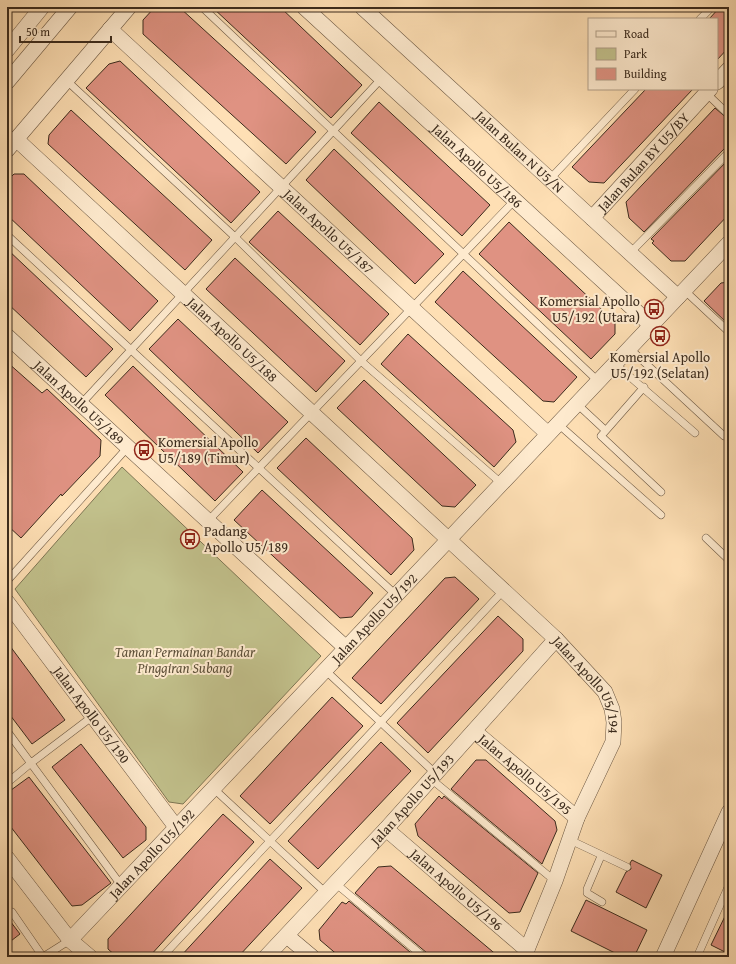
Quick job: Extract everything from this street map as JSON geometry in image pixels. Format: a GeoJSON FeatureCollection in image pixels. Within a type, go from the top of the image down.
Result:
{"type":"FeatureCollection","features":[{"type":"Feature","properties":{"kind":"street"},"geometry":{"type":"LineString","coordinates":[[7,50],[42,7]]}},
{"type":"Feature","properties":{"kind":"street"},"geometry":{"type":"LineString","coordinates":[[7,82],[70,7]]}},
{"type":"Feature","properties":{"kind":"street"},"geometry":{"type":"LineString","coordinates":[[12,144],[130,7]]}},
{"type":"Feature","properties":{"kind":"street","name":"Jalan Apollo U5/186"},"geometry":{"type":"LineString","coordinates":[[304,7],[651,325]]}},
{"type":"Feature","properties":{"kind":"street","name":"Jalan Bulan N U5/N"},"geometry":{"type":"LineString","coordinates":[[362,7],[630,253],[681,293]]}},
{"type":"Feature","properties":{"kind":"street","name":"Jalan Apollo U5/187"},"geometry":{"type":"LineString","coordinates":[[110,29],[411,308],[552,428]]}},
{"type":"Feature","properties":{"kind":"street"},"geometry":{"type":"LineString","coordinates":[[718,81],[729,69]]}},
{"type":"Feature","properties":{"kind":"street","name":"Jalan Bulan BY U5/BY"},"geometry":{"type":"LineString","coordinates":[[592,218],[706,90]]}},
{"type":"Feature","properties":{"kind":"street","name":"Jalan Apollo U5/188"},"geometry":{"type":"LineString","coordinates":[[12,144],[183,293],[448,540]]}},
{"type":"Feature","properties":{"kind":"street","name":"Jalan Apollo U5/192"},"geometry":{"type":"LineString","coordinates":[[70,940],[552,428],[728,244]]}},
{"type":"Feature","properties":{"kind":"street","name":"Jalan Apollo U5/189"},"geometry":{"type":"LineString","coordinates":[[7,336],[346,648]]}},
{"type":"Feature","properties":{"kind":"street","name":"Jalan Apollo U5/194"},"geometry":{"type":"LineString","coordinates":[[448,540],[556,639],[605,692],[612,709],[614,722],[613,742],[577,818],[555,881],[525,953]]}},
{"type":"Feature","properties":{"kind":"street","name":"Jalan Apollo U5/190"},"geometry":{"type":"LineString","coordinates":[[7,602],[176,827]]}},
{"type":"Feature","properties":{"kind":"street","name":"Jalan Apollo U5/193"},"geometry":{"type":"LineString","coordinates":[[266,957],[386,829],[556,639]]}},
{"type":"Feature","properties":{"kind":"street","name":"Jalan Apollo U5/195"},"geometry":{"type":"LineString","coordinates":[[474,731],[577,818]]}},
{"type":"Feature","properties":{"kind":"street"},"geometry":{"type":"LineString","coordinates":[[664,957],[728,815]]}},
{"type":"Feature","properties":{"kind":"street","name":"Jalan Apollo U5/196"},"geometry":{"type":"LineString","coordinates":[[386,829],[525,953]]}},
{"type":"Feature","properties":{"kind":"street"},"geometry":{"type":"LineString","coordinates":[[7,858],[70,940],[90,957]]}},
{"type":"Feature","properties":{"kind":"street"},"geometry":{"type":"LineString","coordinates":[[286,936],[312,957]]}},
{"type":"Feature","properties":{"kind":"lane"},"geometry":{"type":"LineString","coordinates":[[202,7],[598,381]]}},
{"type":"Feature","properties":{"kind":"lane"},"geometry":{"type":"LineString","coordinates":[[701,18],[712,7]]}},
{"type":"Feature","properties":{"kind":"lane"},"geometry":{"type":"LineString","coordinates":[[81,404],[381,79]]}},
{"type":"Feature","properties":{"kind":"lane"},"geometry":{"type":"LineString","coordinates":[[66,80],[235,237],[361,361],[501,483]]}},
{"type":"Feature","properties":{"kind":"lane"},"geometry":{"type":"LineString","coordinates":[[550,179],[634,90]]}},
{"type":"Feature","properties":{"kind":"lane"},"geometry":{"type":"LineString","coordinates":[[706,90],[729,115]]}},
{"type":"Feature","properties":{"kind":"lane"},"geometry":{"type":"LineString","coordinates":[[630,253],[729,152]]}},
{"type":"Feature","properties":{"kind":"lane"},"geometry":{"type":"LineString","coordinates":[[208,521],[514,201]]}},
{"type":"Feature","properties":{"kind":"lane"},"geometry":{"type":"LineString","coordinates":[[7,235],[131,349],[257,469],[396,595]]}},
{"type":"Feature","properties":{"kind":"lane"},"geometry":{"type":"LineString","coordinates":[[681,293],[729,332]]}},
{"type":"Feature","properties":{"kind":"lane"},"geometry":{"type":"LineString","coordinates":[[629,348],[724,436]]}},
{"type":"Feature","properties":{"kind":"lane"},"geometry":{"type":"LineString","coordinates":[[614,363],[644,387],[695,433]]}},
{"type":"Feature","properties":{"kind":"lane"},"geometry":{"type":"LineString","coordinates":[[644,387],[602,433],[603,438],[661,492]]}},
{"type":"Feature","properties":{"kind":"lane"},"geometry":{"type":"LineString","coordinates":[[576,403],[605,430]]}},
{"type":"Feature","properties":{"kind":"lane"},"geometry":{"type":"LineString","coordinates":[[552,428],[660,515]]}},
{"type":"Feature","properties":{"kind":"lane"},"geometry":{"type":"LineString","coordinates":[[7,581],[128,447]]}},
{"type":"Feature","properties":{"kind":"lane"},"geometry":{"type":"LineString","coordinates":[[706,538],[729,560]]}},
{"type":"Feature","properties":{"kind":"lane"},"geometry":{"type":"LineString","coordinates":[[162,957],[503,591]]}},
{"type":"Feature","properties":{"kind":"lane"},"geometry":{"type":"LineString","coordinates":[[325,670],[381,722],[433,777],[555,881]]}},
{"type":"Feature","properties":{"kind":"lane"},"geometry":{"type":"LineString","coordinates":[[7,783],[93,716]]}},
{"type":"Feature","properties":{"kind":"lane"},"geometry":{"type":"LineString","coordinates":[[7,731],[121,885]]}},
{"type":"Feature","properties":{"kind":"lane"},"geometry":{"type":"LineString","coordinates":[[213,788],[270,840],[331,888],[424,957]]}},
{"type":"Feature","properties":{"kind":"lane"},"geometry":{"type":"LineString","coordinates":[[570,840],[627,867]]}},
{"type":"Feature","properties":{"kind":"lane"},"geometry":{"type":"LineString","coordinates":[[601,856],[586,889],[586,893],[602,902]]}},
{"type":"Feature","properties":{"kind":"lane"},"geometry":{"type":"LineString","coordinates":[[697,957],[729,885]]}},
{"type":"Feature","properties":{"kind":"lane"},"geometry":{"type":"LineString","coordinates":[[7,910],[12,912],[43,957],[70,940]]}},
{"type":"Feature","properties":{"kind":"green space","name":"Taman Permainan Bandar Pinggiran Subang"},"geometry":{"type":"Polygon","coordinates":[[[122,467],[321,656],[183,804],[169,802],[15,589],[122,467]]]}},
{"type":"Feature","properties":{"kind":"building"},"geometry":{"type":"Polygon","coordinates":[[[155,7],[179,7],[316,132],[286,164],[143,34],[143,20],[155,7]]]}},
{"type":"Feature","properties":{"kind":"building"},"geometry":{"type":"Polygon","coordinates":[[[212,7],[280,7],[362,85],[331,118],[212,7]]]}},
{"type":"Feature","properties":{"kind":"building"},"geometry":{"type":"Polygon","coordinates":[[[720,7],[729,7],[729,47],[718,59],[718,18],[710,18],[720,7]]]}},
{"type":"Feature","properties":{"kind":"building"},"geometry":{"type":"Polygon","coordinates":[[[120,61],[260,192],[231,223],[86,88],[109,64],[120,61]]]}},
{"type":"Feature","properties":{"kind":"building"},"geometry":{"type":"Polygon","coordinates":[[[645,90],[692,90],[604,183],[589,182],[572,167],[645,90]]]}},
{"type":"Feature","properties":{"kind":"building"},"geometry":{"type":"Polygon","coordinates":[[[379,102],[490,205],[462,236],[351,133],[379,102]]]}},
{"type":"Feature","properties":{"kind":"building"},"geometry":{"type":"Polygon","coordinates":[[[715,108],[729,120],[729,147],[725,148],[644,232],[629,218],[626,202],[715,108]]]}},
{"type":"Feature","properties":{"kind":"building"},"geometry":{"type":"Polygon","coordinates":[[[71,110],[212,240],[185,270],[48,144],[49,135],[71,110]]]}},
{"type":"Feature","properties":{"kind":"building"},"geometry":{"type":"Polygon","coordinates":[[[334,149],[444,254],[415,284],[306,180],[334,149]]]}},
{"type":"Feature","properties":{"kind":"building"},"geometry":{"type":"Polygon","coordinates":[[[729,159],[729,214],[685,261],[671,261],[652,243],[654,241],[651,239],[729,159]]]}},
{"type":"Feature","properties":{"kind":"building"},"geometry":{"type":"Polygon","coordinates":[[[14,174],[24,174],[158,301],[130,331],[7,215],[7,181],[14,174]]]}},
{"type":"Feature","properties":{"kind":"building"},"geometry":{"type":"Polygon","coordinates":[[[278,211],[389,314],[360,345],[249,242],[278,211]]]}},
{"type":"Feature","properties":{"kind":"building"},"geometry":{"type":"Polygon","coordinates":[[[509,222],[615,322],[615,334],[591,359],[479,254],[509,222]]]}},
{"type":"Feature","properties":{"kind":"building"},"geometry":{"type":"Polygon","coordinates":[[[7,249],[113,349],[86,377],[7,303],[7,249]]]}},
{"type":"Feature","properties":{"kind":"building"},"geometry":{"type":"Polygon","coordinates":[[[235,258],[345,361],[316,392],[206,289],[235,258]]]}},
{"type":"Feature","properties":{"kind":"building"},"geometry":{"type":"Polygon","coordinates":[[[463,271],[577,377],[554,402],[543,401],[435,302],[463,271]]]}},
{"type":"Feature","properties":{"kind":"building"},"geometry":{"type":"Polygon","coordinates":[[[729,282],[729,325],[704,301],[721,283],[729,282]]]}},
{"type":"Feature","properties":{"kind":"building"},"geometry":{"type":"Polygon","coordinates":[[[178,319],[288,422],[258,453],[149,349],[178,319]]]}},
{"type":"Feature","properties":{"kind":"building"},"geometry":{"type":"Polygon","coordinates":[[[408,334],[513,430],[516,442],[494,467],[381,364],[408,334]]]}},
{"type":"Feature","properties":{"kind":"building"},"geometry":{"type":"Polygon","coordinates":[[[7,362],[42,393],[47,389],[101,440],[100,456],[62,496],[61,494],[21,538],[7,525],[7,362]]]}},
{"type":"Feature","properties":{"kind":"building"},"geometry":{"type":"Polygon","coordinates":[[[133,366],[243,472],[215,501],[105,395],[133,366]]]}},
{"type":"Feature","properties":{"kind":"building"},"geometry":{"type":"Polygon","coordinates":[[[364,380],[476,485],[455,507],[442,506],[337,408],[364,380]]]}},
{"type":"Feature","properties":{"kind":"building"},"geometry":{"type":"Polygon","coordinates":[[[306,438],[412,538],[414,550],[391,575],[277,468],[306,438]]]}},
{"type":"Feature","properties":{"kind":"building"},"geometry":{"type":"Polygon","coordinates":[[[262,490],[373,593],[352,617],[340,618],[234,520],[262,490]]]}},
{"type":"Feature","properties":{"kind":"building"},"geometry":{"type":"Polygon","coordinates":[[[455,577],[479,599],[381,704],[352,678],[445,578],[455,577]]]}},
{"type":"Feature","properties":{"kind":"building"},"geometry":{"type":"Polygon","coordinates":[[[498,616],[523,639],[523,651],[428,753],[397,723],[498,616]]]}},
{"type":"Feature","properties":{"kind":"building"},"geometry":{"type":"Polygon","coordinates":[[[7,642],[65,720],[32,744],[7,711],[7,642]]]}},
{"type":"Feature","properties":{"kind":"building"},"geometry":{"type":"Polygon","coordinates":[[[332,697],[363,726],[270,824],[240,796],[332,697]]]}},
{"type":"Feature","properties":{"kind":"building"},"geometry":{"type":"Polygon","coordinates":[[[381,742],[411,771],[318,869],[288,841],[381,742]]]}},
{"type":"Feature","properties":{"kind":"building"},"geometry":{"type":"Polygon","coordinates":[[[81,744],[146,827],[146,840],[123,858],[52,767],[81,744]]]}},
{"type":"Feature","properties":{"kind":"building"},"geometry":{"type":"Polygon","coordinates":[[[476,760],[486,760],[555,821],[557,830],[542,864],[451,789],[476,760]]]}},
{"type":"Feature","properties":{"kind":"building"},"geometry":{"type":"Polygon","coordinates":[[[29,777],[111,883],[82,905],[72,906],[7,822],[7,793],[29,777]]]}},
{"type":"Feature","properties":{"kind":"building"},"geometry":{"type":"Polygon","coordinates":[[[439,796],[442,799],[444,796],[538,873],[520,912],[509,913],[418,836],[415,824],[439,796]]]}},
{"type":"Feature","properties":{"kind":"building"},"geometry":{"type":"Polygon","coordinates":[[[223,814],[254,842],[149,957],[117,957],[108,949],[108,939],[223,814]]]}},
{"type":"Feature","properties":{"kind":"building"},"geometry":{"type":"Polygon","coordinates":[[[270,859],[302,888],[238,957],[180,957],[270,859]]]}},
{"type":"Feature","properties":{"kind":"building"},"geometry":{"type":"Polygon","coordinates":[[[632,860],[662,875],[646,908],[616,892],[626,872],[631,869],[630,863],[632,860]]]}},
{"type":"Feature","properties":{"kind":"building"},"geometry":{"type":"Polygon","coordinates":[[[391,866],[499,957],[429,957],[427,953],[355,893],[378,867],[391,866]]]}},
{"type":"Feature","properties":{"kind":"building"},"geometry":{"type":"Polygon","coordinates":[[[586,900],[647,930],[634,957],[623,957],[571,931],[586,900]]]}},
{"type":"Feature","properties":{"kind":"building"},"geometry":{"type":"Polygon","coordinates":[[[349,901],[416,957],[340,957],[320,940],[319,930],[342,902],[346,904],[349,901]]]}},
{"type":"Feature","properties":{"kind":"building"},"geometry":{"type":"Polygon","coordinates":[[[729,908],[729,954],[711,945],[729,908]]]}},
{"type":"Feature","properties":{"kind":"building"},"geometry":{"type":"Polygon","coordinates":[[[7,917],[20,934],[7,944],[7,917]]]}},
{"type":"Feature","properties":{"kind":"place","name":"Komersial Apollo U5/192 (Utara)"},"geometry":{"type":"Point","coordinates":[654,309]}},
{"type":"Feature","properties":{"kind":"place","name":"Komersial Apollo U5/192 (Selatan)"},"geometry":{"type":"Point","coordinates":[660,336]}},
{"type":"Feature","properties":{"kind":"place","name":"Komersial Apollo U5/189 (Timur)"},"geometry":{"type":"Point","coordinates":[144,450]}},
{"type":"Feature","properties":{"kind":"place","name":"Padang Apollo U5/189"},"geometry":{"type":"Point","coordinates":[190,539]}}]}
